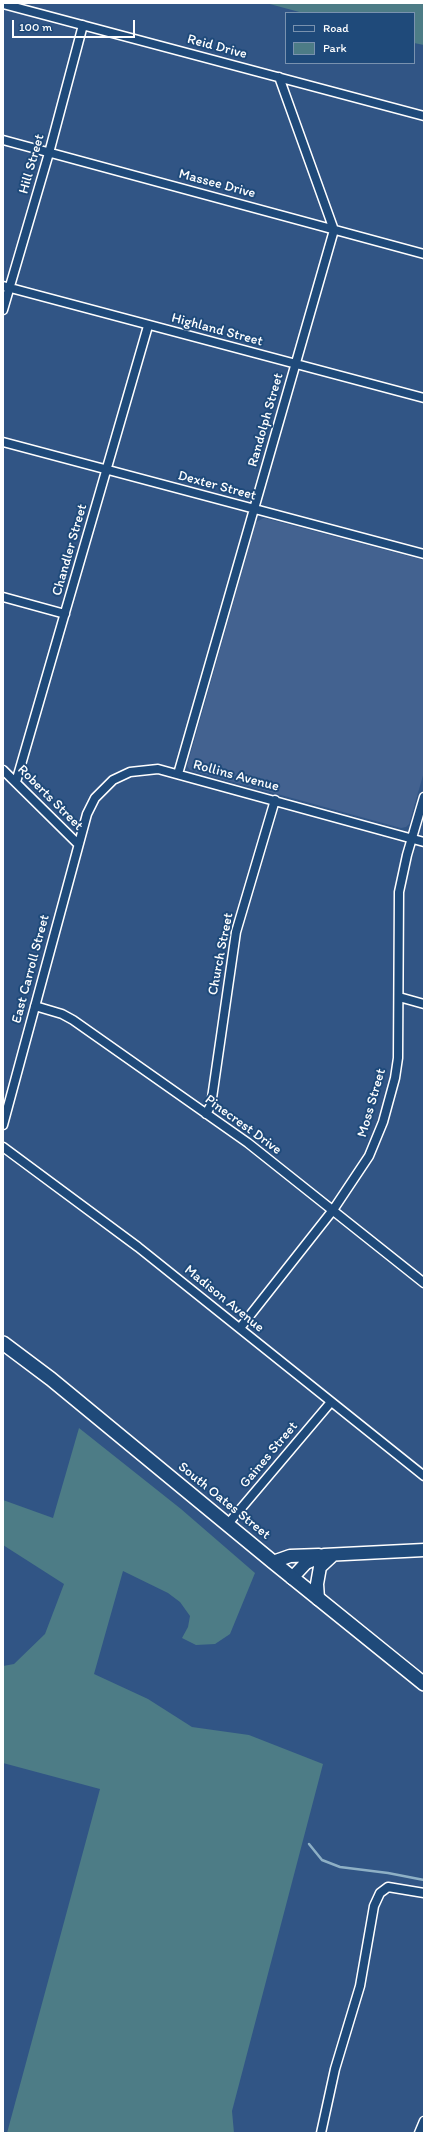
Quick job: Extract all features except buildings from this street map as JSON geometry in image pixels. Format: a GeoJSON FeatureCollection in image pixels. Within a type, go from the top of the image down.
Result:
{"type":"FeatureCollection","features":[{"type":"Feature","properties":{"kind":"main road","name":"South Oates Street"},"geometry":{"type":"LineString","coordinates":[[3,1343],[51,1379],[272,1562],[424,1684]]}},
{"type":"Feature","properties":{"kind":"street","name":"Reid Drive"},"geometry":{"type":"LineString","coordinates":[[3,4],[424,116]]}},
{"type":"Feature","properties":{"kind":"street","name":"Hill Street"},"geometry":{"type":"LineString","coordinates":[[3,310],[6,287],[49,153],[83,25]]}},
{"type":"Feature","properties":{"kind":"street"},"geometry":{"type":"LineString","coordinates":[[278,77],[334,230]]}},
{"type":"Feature","properties":{"kind":"street","name":"Massee Drive"},"geometry":{"type":"LineString","coordinates":[[3,140],[424,254]]}},
{"type":"Feature","properties":{"kind":"street","name":"Randolph Street"},"geometry":{"type":"LineString","coordinates":[[178,774],[334,230]]}},
{"type":"Feature","properties":{"kind":"street","name":"Highland Street"},"geometry":{"type":"LineString","coordinates":[[6,287],[148,326],[424,398]]}},
{"type":"Feature","properties":{"kind":"street","name":"Chandler Street"},"geometry":{"type":"LineString","coordinates":[[16,782],[148,326]]}},
{"type":"Feature","properties":{"kind":"street","name":"Dexter Street"},"geometry":{"type":"LineString","coordinates":[[3,442],[424,554]]}},
{"type":"Feature","properties":{"kind":"street"},"geometry":{"type":"LineString","coordinates":[[3,598],[65,614]]}},
{"type":"Feature","properties":{"kind":"street","name":"Rollins Avenue"},"geometry":{"type":"LineString","coordinates":[[78,844],[90,806],[100,791],[114,780],[130,772],[149,768],[178,774],[275,800],[424,842]]}},
{"type":"Feature","properties":{"kind":"street","name":"Roberts Street"},"geometry":{"type":"LineString","coordinates":[[3,770],[78,844]]}},
{"type":"Feature","properties":{"kind":"street","name":"Moss Street"},"geometry":{"type":"LineString","coordinates":[[240,1328],[333,1210],[369,1156],[385,1115],[398,1058],[400,892],[407,855],[424,797]]}},
{"type":"Feature","properties":{"kind":"street","name":"Church Street"},"geometry":{"type":"LineString","coordinates":[[206,1114],[211,1105],[236,932],[275,800]]}},
{"type":"Feature","properties":{"kind":"street","name":"East Carroll Street"},"geometry":{"type":"LineString","coordinates":[[3,1125],[78,844]]}},
{"type":"Feature","properties":{"kind":"street"},"geometry":{"type":"LineString","coordinates":[[399,997],[424,1004]]}},
{"type":"Feature","properties":{"kind":"street","name":"Pinecrest Drive"},"geometry":{"type":"LineString","coordinates":[[35,1006],[62,1014],[73,1020],[248,1143],[424,1283]]}},
{"type":"Feature","properties":{"kind":"street","name":"Madison Avenue"},"geometry":{"type":"LineString","coordinates":[[3,1147],[94,1213],[424,1476]]}},
{"type":"Feature","properties":{"kind":"street","name":"Gaines Street"},"geometry":{"type":"LineString","coordinates":[[227,1524],[331,1402]]}},
{"type":"Feature","properties":{"kind":"street"},"geometry":{"type":"LineString","coordinates":[[272,1562],[290,1556],[424,1550]]}},
{"type":"Feature","properties":{"kind":"street"},"geometry":{"type":"LineString","coordinates":[[292,1578],[306,1564],[329,1555]]}},
{"type":"Feature","properties":{"kind":"street"},"geometry":{"type":"LineString","coordinates":[[318,1599],[317,1584],[319,1571],[329,1555]]}},
{"type":"Feature","properties":{"kind":"street"},"geometry":{"type":"LineString","coordinates":[[321,2133],[335,2069],[360,1986],[374,1906],[380,1893],[388,1887],[424,1893]]}},
{"type":"Feature","properties":{"kind":"street"},"geometry":{"type":"LineString","coordinates":[[419,2133],[424,2121]]}},
{"type":"Feature","properties":{"kind":"shaded area"},"geometry":{"type":"Polygon","coordinates":[[[264,518],[424,560],[424,772],[409,824],[406,827],[401,828],[190,770],[187,766],[256,522],[264,518]]]}},
{"type":"Feature","properties":{"kind":"green space"},"geometry":{"type":"Polygon","coordinates":[[[266,3],[424,3],[424,45],[415,43],[415,12],[299,12],[266,3]]]}},
{"type":"Feature","properties":{"kind":"green space"},"geometry":{"type":"Polygon","coordinates":[[[79,1428],[181,1509],[255,1573],[230,1634],[215,1644],[196,1645],[182,1638],[188,1627],[190,1616],[180,1602],[168,1593],[123,1571],[94,1674],[148,1699],[192,1727],[249,1735],[323,1764],[232,2111],[234,2133],[7,2133],[100,1789],[3,1763],[3,1666],[14,1664],[45,1634],[64,1584],[3,1545],[3,1500],[53,1518],[79,1428]]]}},
{"type":"Feature","properties":{"kind":"waterway"},"geometry":{"type":"LineString","coordinates":[[309,1844],[322,1860],[340,1867],[388,1873],[424,1880]]}}]}
